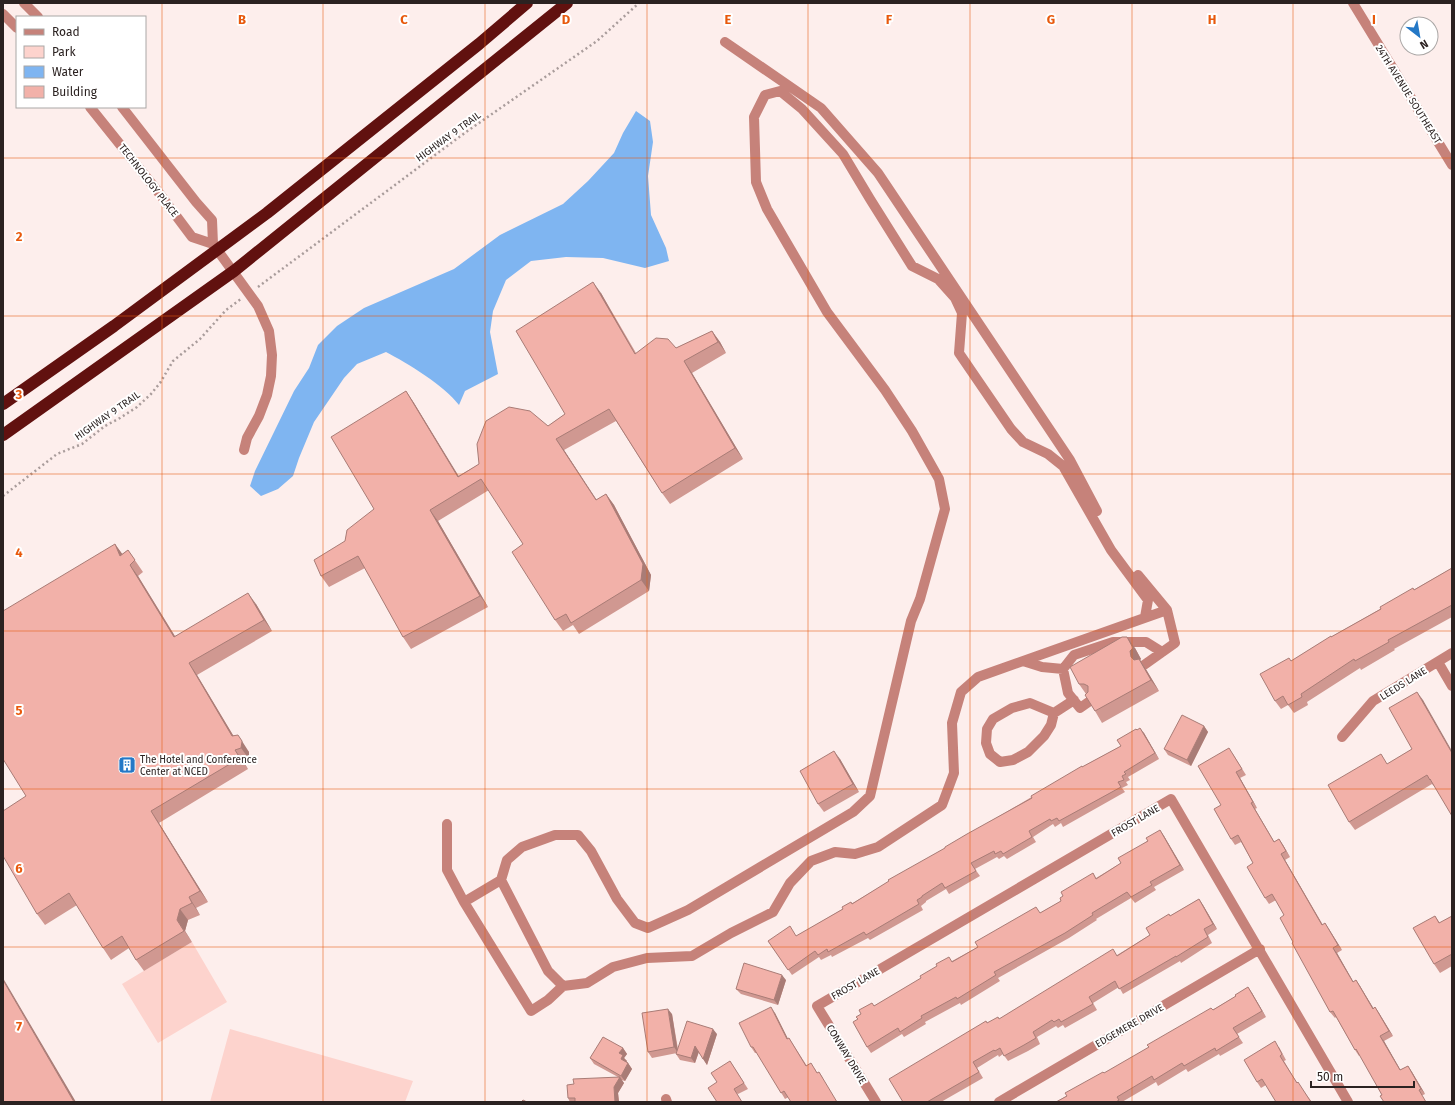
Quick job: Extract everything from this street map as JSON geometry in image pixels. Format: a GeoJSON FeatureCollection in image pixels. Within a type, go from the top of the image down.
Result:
{"type":"FeatureCollection","features":[{"type":"Feature","properties":{"kind":"highway"},"geometry":{"type":"LineString","coordinates":[[3,404],[107,330],[215,246],[267,213],[479,44],[527,3]]}},
{"type":"Feature","properties":{"kind":"highway"},"geometry":{"type":"LineString","coordinates":[[3,434],[234,271],[567,3]]}},
{"type":"Feature","properties":{"kind":"street"},"geometry":{"type":"LineString","coordinates":[[24,3],[37,16]]}},
{"type":"Feature","properties":{"kind":"street","name":"24TH AVENUE SOUTHEAST"},"geometry":{"type":"LineString","coordinates":[[1353,3],[1452,165]]}},
{"type":"Feature","properties":{"kind":"street"},"geometry":{"type":"LineString","coordinates":[[3,14],[16,27]]}},
{"type":"Feature","properties":{"kind":"street"},"geometry":{"type":"LineString","coordinates":[[725,42],[821,108],[878,173],[1070,460],[1104,526],[1119,550],[1166,610],[1175,643],[1144,665]]}},
{"type":"Feature","properties":{"kind":"street"},"geometry":{"type":"LineString","coordinates":[[464,902],[501,880],[507,860],[522,847],[555,835],[578,835],[591,851],[616,899],[635,922],[648,928],[694,906],[853,812],[870,796],[911,621],[920,599],[945,509],[939,479],[912,431],[885,390],[827,312],[767,209],[756,182],[754,117],[765,95],[780,91],[802,109],[843,154],[912,266],[938,279],[954,298],[962,313],[959,353],[1011,429],[1024,442],[1048,454],[1064,466],[1112,550],[1148,600],[1145,617]]}},
{"type":"Feature","properties":{"kind":"street","name":"TECHNOLOGY PLACE"},"geometry":{"type":"LineString","coordinates":[[91,108],[192,237],[215,246]]}},
{"type":"Feature","properties":{"kind":"street"},"geometry":{"type":"LineString","coordinates":[[123,108],[196,202],[212,220],[215,246],[258,306],[268,331],[272,355],[271,376],[267,395],[259,416],[247,438],[244,450]]}},
{"type":"Feature","properties":{"kind":"street"},"geometry":{"type":"LineString","coordinates":[[447,824],[447,870],[464,902],[531,1010],[548,1000],[562,986],[587,983],[612,967],[648,958],[692,956],[731,932],[773,912],[790,883],[811,861],[835,852],[855,854],[878,847],[942,805],[954,773],[952,723],[961,692],[978,677],[1166,610]]}},
{"type":"Feature","properties":{"kind":"street"},"geometry":{"type":"LineString","coordinates":[[1063,668],[1074,655],[1113,642],[1146,642],[1162,652]]}},
{"type":"Feature","properties":{"kind":"street","name":"LEEDS LANE"},"geometry":{"type":"LineString","coordinates":[[1342,737],[1373,701],[1452,653]]}},
{"type":"Feature","properties":{"kind":"street"},"geometry":{"type":"LineString","coordinates":[[1023,661],[1042,667],[1063,668]]}},
{"type":"Feature","properties":{"kind":"street"},"geometry":{"type":"LineString","coordinates":[[1438,662],[1452,686]]}},
{"type":"Feature","properties":{"kind":"street"},"geometry":{"type":"LineString","coordinates":[[1063,668],[1068,693],[1080,708],[1090,701]]}},
{"type":"Feature","properties":{"kind":"street"},"geometry":{"type":"LineString","coordinates":[[1054,713],[1030,703],[1012,708],[993,719],[987,729],[986,743],[990,754],[1000,762],[1012,760],[1028,752],[1044,736],[1051,725],[1054,713],[1074,700]]}},
{"type":"Feature","properties":{"kind":"street","name":"FROST LANE"},"geometry":{"type":"LineString","coordinates":[[817,1006],[1171,799],[1348,1102]]}},
{"type":"Feature","properties":{"kind":"street"},"geometry":{"type":"LineString","coordinates":[[501,880],[548,971],[562,986]]}},
{"type":"Feature","properties":{"kind":"street","name":"EDGEMERE DRIVE"},"geometry":{"type":"LineString","coordinates":[[999,1102],[1260,949]]}},
{"type":"Feature","properties":{"kind":"street","name":"CONWAY DRIVE"},"geometry":{"type":"LineString","coordinates":[[817,1006],[876,1102]]}},
{"type":"Feature","properties":{"kind":"path","name":"HIGHWAY 9 TRAIL"},"geometry":{"type":"LineString","coordinates":[[266,281],[466,132],[597,41],[639,3]]}},
{"type":"Feature","properties":{"kind":"path","name":"HIGHWAY 9 TRAIL"},"geometry":{"type":"LineString","coordinates":[[3,496],[57,454],[82,444],[105,426],[137,407],[160,383],[173,361],[200,339],[226,310],[241,299]]}},
{"type":"Feature","properties":{"kind":"green space"},"geometry":{"type":"Polygon","coordinates":[[[192,942],[227,1002],[158,1043],[122,984],[192,942]]]}},
{"type":"Feature","properties":{"kind":"green space"},"geometry":{"type":"Polygon","coordinates":[[[230,1029],[413,1081],[405,1102],[210,1102],[230,1029]]]}},
{"type":"Feature","properties":{"kind":"water"},"geometry":{"type":"Polygon","coordinates":[[[636,111],[650,121],[653,142],[648,176],[651,215],[666,248],[669,261],[645,268],[603,258],[566,257],[531,261],[506,280],[493,311],[490,332],[498,374],[465,391],[459,405],[445,390],[415,369],[386,352],[357,364],[344,378],[314,422],[293,476],[278,489],[261,496],[250,486],[255,471],[294,391],[309,368],[318,345],[337,326],[364,308],[454,269],[500,235],[563,204],[588,181],[614,153],[623,133],[636,111]]]}},
{"type":"Feature","properties":{"kind":"building"},"geometry":{"type":"Polygon","coordinates":[[[593,282],[635,354],[656,338],[668,339],[676,348],[712,331],[718,342],[684,361],[735,448],[662,493],[609,409],[556,439],[596,500],[606,494],[643,564],[641,580],[571,623],[566,614],[555,620],[512,552],[523,544],[481,479],[430,510],[480,596],[403,637],[358,556],[321,576],[314,560],[345,541],[347,530],[374,509],[331,437],[406,391],[458,477],[479,464],[477,444],[486,421],[509,407],[530,411],[548,426],[565,414],[516,331],[593,282]]]}},
{"type":"Feature","properties":{"kind":"building","name":"The Hotel and Conference Center at NCED"},"geometry":{"type":"Polygon","coordinates":[[[115,544],[120,556],[128,550],[135,560],[130,565],[174,637],[248,593],[264,620],[189,663],[232,736],[238,735],[242,741],[241,748],[235,750],[240,758],[151,811],[200,891],[189,897],[192,903],[180,909],[177,920],[184,931],[136,960],[122,936],[103,948],[69,893],[37,914],[3,856],[3,811],[26,796],[3,759],[3,611],[115,544]]]}},
{"type":"Feature","properties":{"kind":"building"},"geometry":{"type":"Polygon","coordinates":[[[1452,568],[1452,605],[1388,640],[1389,642],[1355,661],[1354,659],[1301,694],[1302,697],[1288,705],[1283,696],[1275,701],[1260,674],[1289,658],[1291,661],[1331,636],[1381,609],[1380,607],[1413,588],[1414,590],[1452,568]]]}},
{"type":"Feature","properties":{"kind":"building"},"geometry":{"type":"Polygon","coordinates":[[[1122,637],[1127,637],[1133,648],[1130,651],[1131,657],[1134,660],[1139,659],[1151,680],[1095,711],[1085,695],[1088,692],[1088,686],[1079,684],[1070,667],[1122,637]]]}},
{"type":"Feature","properties":{"kind":"building"},"geometry":{"type":"Polygon","coordinates":[[[1417,692],[1452,753],[1452,816],[1427,775],[1349,822],[1328,785],[1381,754],[1387,764],[1412,749],[1389,708],[1417,692]]]}},
{"type":"Feature","properties":{"kind":"building"},"geometry":{"type":"Polygon","coordinates":[[[1182,715],[1204,726],[1187,760],[1164,749],[1182,715]]]}},
{"type":"Feature","properties":{"kind":"building"},"geometry":{"type":"Polygon","coordinates":[[[1140,728],[1155,753],[1124,772],[1126,774],[1122,776],[1124,780],[1118,782],[1121,787],[1059,821],[1057,818],[1051,821],[1050,819],[1029,831],[1032,837],[1003,854],[1001,851],[995,854],[994,851],[971,863],[976,871],[945,888],[942,883],[917,900],[919,904],[866,935],[864,932],[828,952],[827,949],[818,955],[815,951],[788,970],[768,941],[790,926],[796,936],[843,909],[842,907],[851,902],[852,904],[889,881],[888,880],[1032,798],[1031,796],[1082,766],[1121,746],[1117,740],[1140,728]]]}},
{"type":"Feature","properties":{"kind":"building"},"geometry":{"type":"Polygon","coordinates":[[[1229,748],[1242,769],[1236,772],[1253,802],[1251,803],[1274,842],[1279,839],[1286,851],[1281,854],[1322,925],[1325,923],[1338,945],[1333,948],[1353,982],[1356,980],[1373,1009],[1375,1007],[1389,1031],[1380,1036],[1400,1070],[1408,1066],[1421,1089],[1419,1090],[1426,1102],[1384,1102],[1380,1096],[1382,1095],[1356,1049],[1355,1050],[1333,1011],[1330,1012],[1292,943],[1293,942],[1280,918],[1284,915],[1272,894],[1265,898],[1247,867],[1253,863],[1238,835],[1231,839],[1214,809],[1221,805],[1198,766],[1229,748]]]}},
{"type":"Feature","properties":{"kind":"building"},"geometry":{"type":"Polygon","coordinates":[[[834,751],[853,784],[818,804],[800,771],[834,751]]]}},
{"type":"Feature","properties":{"kind":"building"},"geometry":{"type":"Polygon","coordinates":[[[1160,830],[1180,865],[1150,882],[1152,885],[1131,897],[1127,892],[1092,913],[1093,915],[1065,933],[994,972],[996,975],[957,999],[956,997],[921,1016],[922,1018],[900,1032],[898,1028],[867,1047],[853,1022],[858,1019],[856,1017],[861,1014],[859,1010],[872,1003],[874,1006],[921,978],[920,976],[937,966],[936,964],[949,957],[952,962],[978,947],[975,942],[1036,907],[1040,913],[1061,901],[1060,898],[1063,896],[1061,892],[1093,873],[1096,879],[1121,863],[1118,858],[1148,841],[1146,838],[1160,830]]]}},
{"type":"Feature","properties":{"kind":"building"},"geometry":{"type":"Polygon","coordinates":[[[1199,899],[1213,924],[1204,929],[1208,937],[1119,989],[1115,981],[1089,997],[1093,1004],[1061,1022],[1059,1019],[1054,1022],[1052,1020],[1033,1032],[1036,1038],[1004,1056],[1000,1048],[973,1062],[979,1072],[927,1102],[903,1102],[889,1079],[986,1021],[987,1023],[998,1017],[999,1019],[1113,949],[1117,956],[1150,935],[1146,928],[1169,914],[1170,916],[1199,899]]]}},
{"type":"Feature","properties":{"kind":"building"},"geometry":{"type":"Polygon","coordinates":[[[1435,916],[1439,923],[1452,916],[1452,954],[1434,964],[1413,928],[1435,916]]]}},
{"type":"Feature","properties":{"kind":"building"},"geometry":{"type":"Polygon","coordinates":[[[744,963],[782,975],[774,1000],[736,989],[744,963]]]}},
{"type":"Feature","properties":{"kind":"building"},"geometry":{"type":"Polygon","coordinates":[[[3,980],[74,1102],[3,1102],[3,980]]]}},
{"type":"Feature","properties":{"kind":"building"},"geometry":{"type":"Polygon","coordinates":[[[1248,987],[1262,1011],[1233,1028],[1239,1037],[1216,1051],[1215,1048],[1184,1066],[1182,1063],[1154,1080],[1152,1076],[1117,1097],[1119,1100],[1116,1102],[1056,1102],[1067,1096],[1065,1093],[1149,1047],[1147,1045],[1211,1008],[1213,1010],[1248,987]]]}},
{"type":"Feature","properties":{"kind":"building"},"geometry":{"type":"Polygon","coordinates":[[[771,1007],[787,1039],[789,1038],[806,1066],[811,1063],[817,1073],[819,1072],[837,1102],[791,1102],[784,1091],[781,1093],[753,1047],[751,1047],[739,1023],[771,1007]]]}},
{"type":"Feature","properties":{"kind":"building"},"geometry":{"type":"Polygon","coordinates":[[[668,1009],[674,1047],[648,1052],[642,1013],[668,1009]]]}},
{"type":"Feature","properties":{"kind":"building"},"geometry":{"type":"Polygon","coordinates":[[[687,1021],[713,1029],[703,1059],[695,1046],[691,1058],[676,1054],[687,1021]]]}},
{"type":"Feature","properties":{"kind":"building"},"geometry":{"type":"Polygon","coordinates":[[[603,1037],[623,1048],[619,1053],[623,1055],[621,1059],[628,1063],[621,1076],[590,1058],[603,1037]]]}},
{"type":"Feature","properties":{"kind":"building"},"geometry":{"type":"Polygon","coordinates":[[[1275,1041],[1282,1054],[1280,1056],[1311,1102],[1276,1102],[1262,1079],[1257,1082],[1244,1060],[1275,1041]]]}},
{"type":"Feature","properties":{"kind":"building"},"geometry":{"type":"Polygon","coordinates":[[[730,1061],[744,1083],[734,1089],[742,1102],[717,1102],[708,1088],[717,1082],[711,1073],[730,1061]]]}},
{"type":"Feature","properties":{"kind":"building"},"geometry":{"type":"Polygon","coordinates":[[[620,1077],[614,1087],[615,1102],[575,1102],[575,1098],[568,1098],[567,1085],[574,1084],[573,1079],[620,1077]]]}},
{"type":"Feature","properties":{"kind":"place","name":"The Hotel and Conference Center at NCED"},"geometry":{"type":"Point","coordinates":[127,765]}}]}
